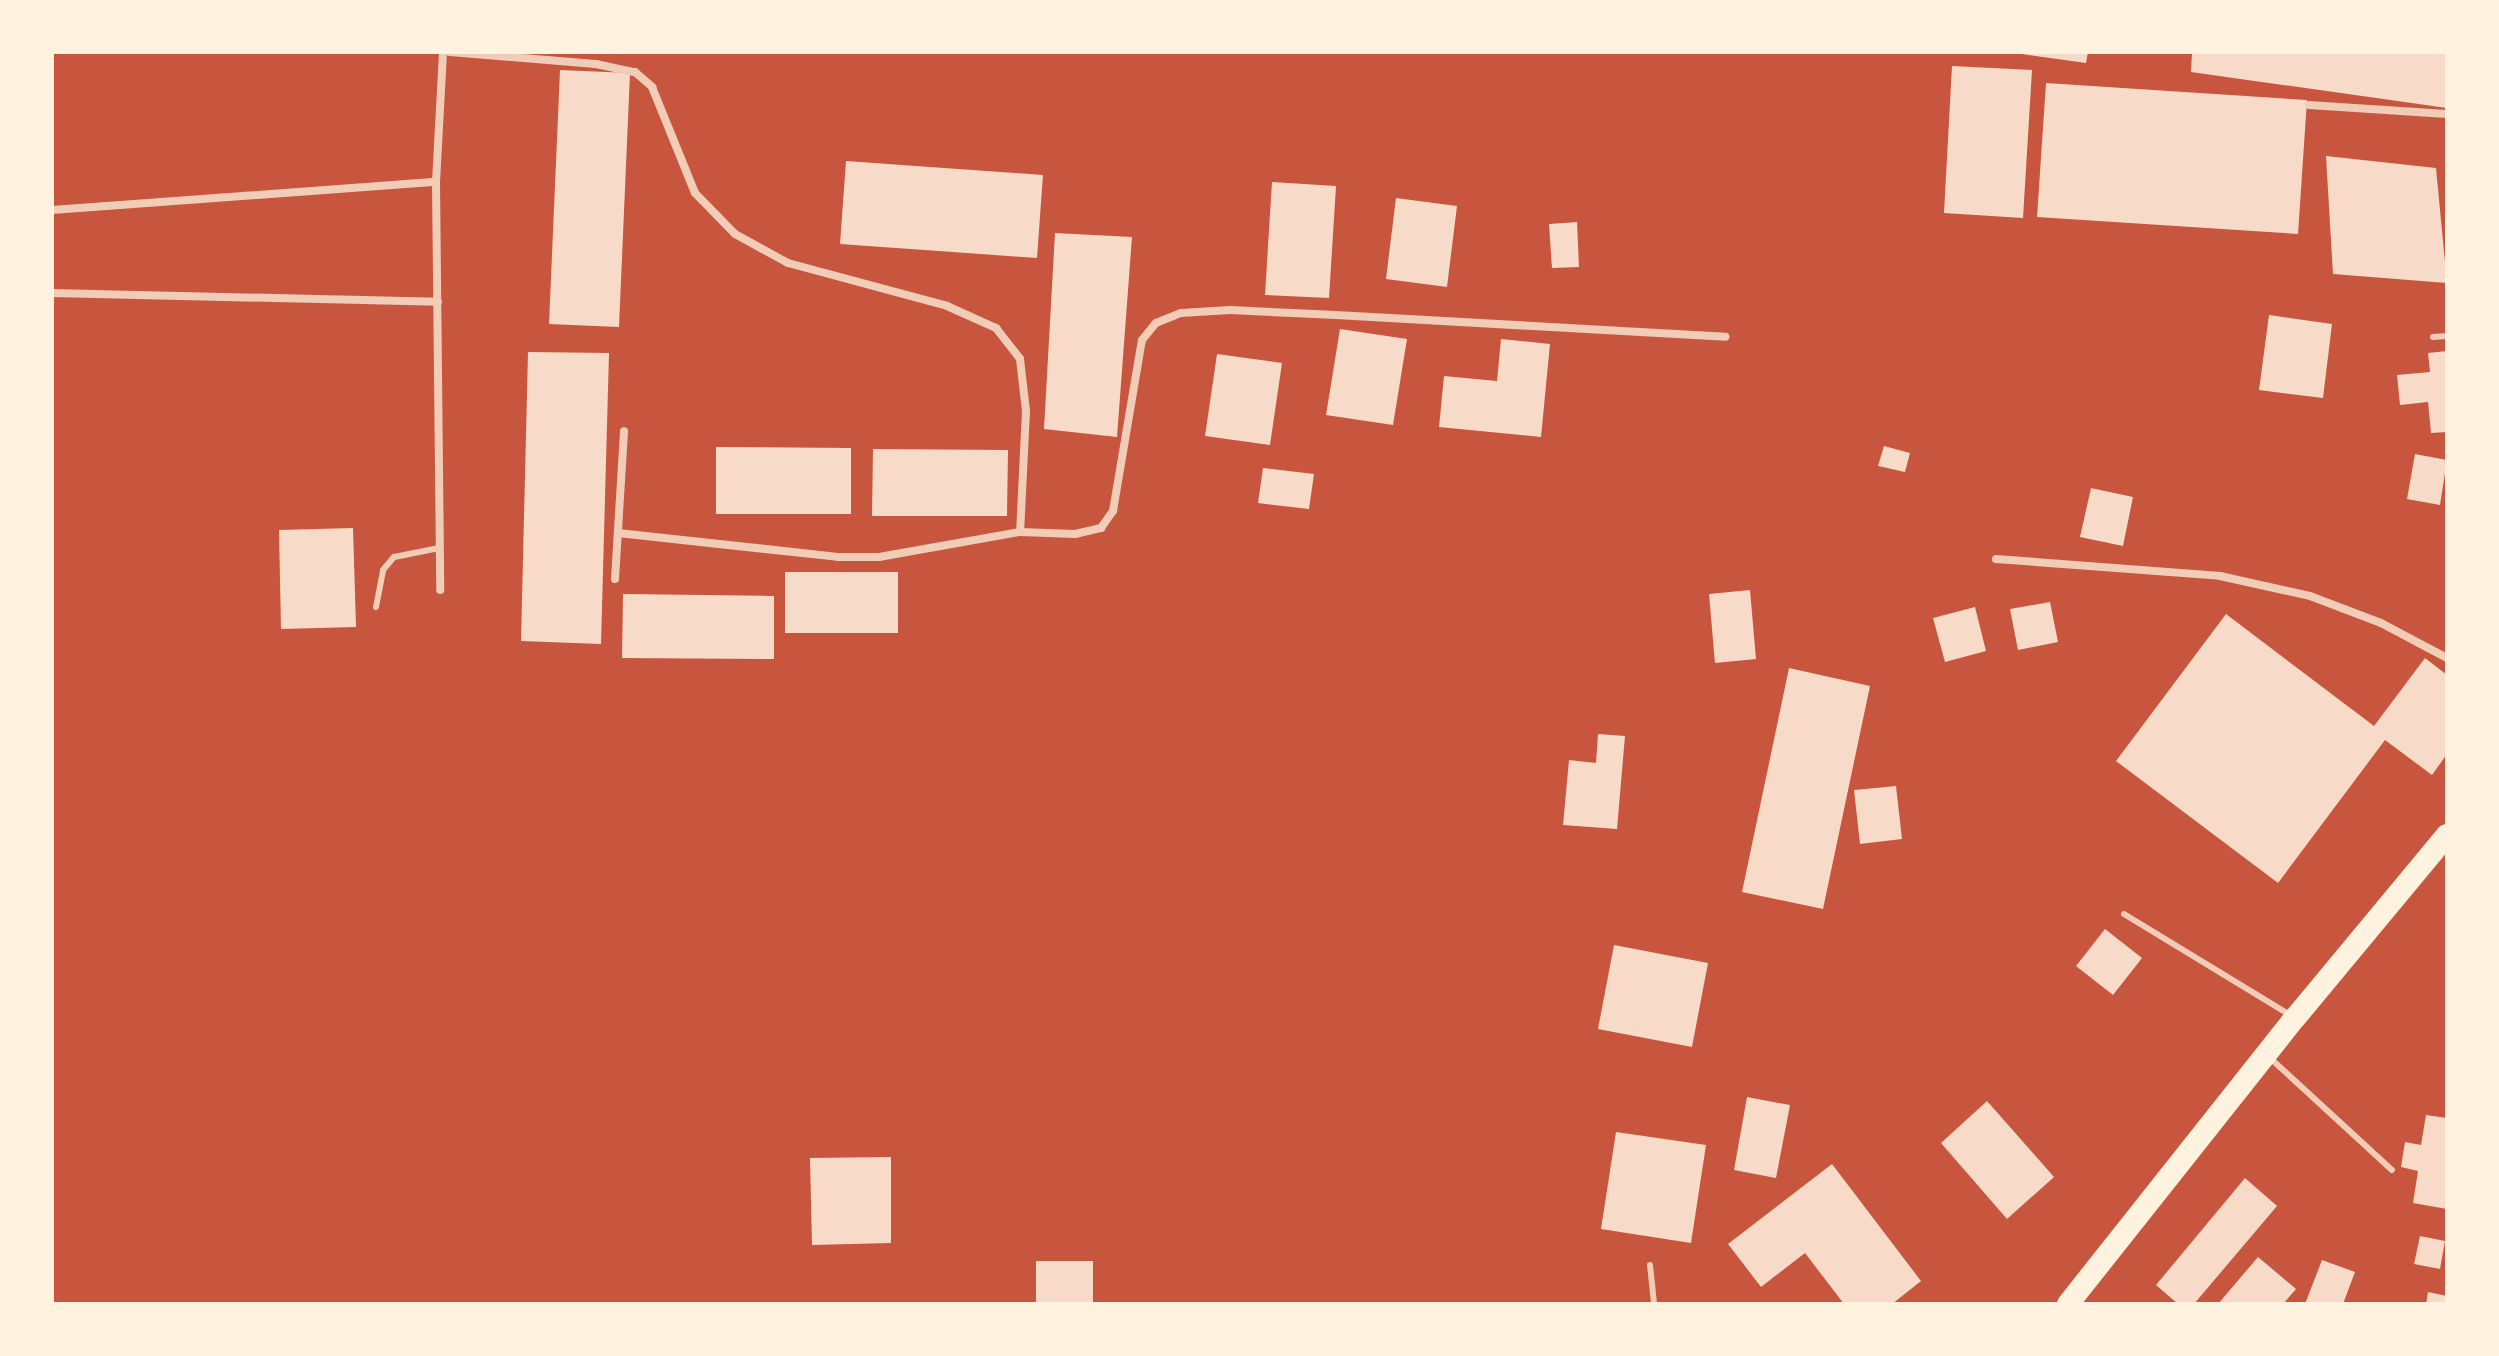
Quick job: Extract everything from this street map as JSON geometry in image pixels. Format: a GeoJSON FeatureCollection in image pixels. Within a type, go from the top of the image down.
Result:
{"type":"FeatureCollection","features":[{"type":"Feature","properties":{"kind":"highway"},"geometry":{"type":"LineString","coordinates":[[2068,1304],[2295,1018],[2447,835]]}},
{"type":"Feature","properties":{"kind":"street"},"geometry":{"type":"LineString","coordinates":[[440,590],[436,182],[443,52]]}},
{"type":"Feature","properties":{"kind":"street"},"geometry":{"type":"LineString","coordinates":[[450,52],[596,64],[635,72],[652,87],[695,193],[735,234],[788,263],[947,306],[996,328],[1020,359],[1026,411],[1020,532]]}},
{"type":"Feature","properties":{"kind":"street"},"geometry":{"type":"LineString","coordinates":[[2309,105],[2447,114]]}},
{"type":"Feature","properties":{"kind":"street"},"geometry":{"type":"LineString","coordinates":[[52,210],[436,182]]}},
{"type":"Feature","properties":{"kind":"street"},"geometry":{"type":"LineString","coordinates":[[52,293],[438,302]]}},
{"type":"Feature","properties":{"kind":"street"},"geometry":{"type":"LineString","coordinates":[[618,533],[838,557],[879,557],[1020,532],[1075,534],[1101,528],[1113,511],[1142,340],[1156,323],[1181,313],[1230,310],[1306,313],[1725,337]]}},
{"type":"Feature","properties":{"kind":"street"},"geometry":{"type":"LineString","coordinates":[[615,579],[624,431]]}},
{"type":"Feature","properties":{"kind":"street"},"geometry":{"type":"LineString","coordinates":[[1996,559],[2220,576],[2295,592],[2381,623],[2447,658]]}},
{"type":"Feature","properties":{"kind":"lane"},"geometry":{"type":"LineString","coordinates":[[2433,337],[2447,336]]}},
{"type":"Feature","properties":{"kind":"lane"},"geometry":{"type":"LineString","coordinates":[[376,607],[383,570],[394,557],[439,548]]}},
{"type":"Feature","properties":{"kind":"lane"},"geometry":{"type":"LineString","coordinates":[[2124,914],[2295,1018]]}},
{"type":"Feature","properties":{"kind":"lane"},"geometry":{"type":"LineString","coordinates":[[2266,1054],[2392,1170]]}},
{"type":"Feature","properties":{"kind":"lane"},"geometry":{"type":"LineString","coordinates":[[1650,1265],[1654,1304]]}},
{"type":"Feature","properties":{"kind":"building"},"geometry":{"type":"Polygon","coordinates":[[[2008,52],[2088,52],[2086,63],[2008,52]]]}},
{"type":"Feature","properties":{"kind":"building"},"geometry":{"type":"Polygon","coordinates":[[[2192,52],[2447,52],[2447,108],[2191,72],[2192,52]]]}},
{"type":"Feature","properties":{"kind":"building"},"geometry":{"type":"Polygon","coordinates":[[[1952,66],[2032,70],[2023,218],[1944,213],[1952,66]]]}},
{"type":"Feature","properties":{"kind":"building"},"geometry":{"type":"Polygon","coordinates":[[[560,70],[630,73],[619,327],[549,324],[560,70]]]}},
{"type":"Feature","properties":{"kind":"building"},"geometry":{"type":"Polygon","coordinates":[[[2046,83],[2307,100],[2298,234],[2037,217],[2046,83]]]}},
{"type":"Feature","properties":{"kind":"building"},"geometry":{"type":"Polygon","coordinates":[[[2326,156],[2436,168],[2447,283],[2333,274],[2326,156]]]}},
{"type":"Feature","properties":{"kind":"building"},"geometry":{"type":"Polygon","coordinates":[[[846,161],[1043,175],[1037,258],[840,244],[846,161]]]}},
{"type":"Feature","properties":{"kind":"building"},"geometry":{"type":"Polygon","coordinates":[[[1272,182],[1336,186],[1329,298],[1265,295],[1272,182]]]}},
{"type":"Feature","properties":{"kind":"building"},"geometry":{"type":"Polygon","coordinates":[[[1396,198],[1457,206],[1447,287],[1386,279],[1396,198]]]}},
{"type":"Feature","properties":{"kind":"building"},"geometry":{"type":"Polygon","coordinates":[[[1577,222],[1579,267],[1552,268],[1549,224],[1577,222]]]}},
{"type":"Feature","properties":{"kind":"building"},"geometry":{"type":"Polygon","coordinates":[[[1055,233],[1132,237],[1117,437],[1044,429],[1055,233]]]}},
{"type":"Feature","properties":{"kind":"building"},"geometry":{"type":"Polygon","coordinates":[[[2269,315],[2332,324],[2323,398],[2259,390],[2269,315]]]}},
{"type":"Feature","properties":{"kind":"building"},"geometry":{"type":"Polygon","coordinates":[[[1340,329],[1407,339],[1393,425],[1326,415],[1340,329]]]}},
{"type":"Feature","properties":{"kind":"building"},"geometry":{"type":"Polygon","coordinates":[[[1501,339],[1550,344],[1541,437],[1439,427],[1444,376],[1497,381],[1501,339]]]}},
{"type":"Feature","properties":{"kind":"building"},"geometry":{"type":"Polygon","coordinates":[[[2447,351],[2447,432],[2431,433],[2428,402],[2400,405],[2397,375],[2430,372],[2428,353],[2447,351]]]}},
{"type":"Feature","properties":{"kind":"building"},"geometry":{"type":"Polygon","coordinates":[[[528,352],[609,353],[601,644],[521,641],[528,352]]]}},
{"type":"Feature","properties":{"kind":"building"},"geometry":{"type":"Polygon","coordinates":[[[1217,354],[1282,363],[1270,445],[1205,436],[1217,354]]]}},
{"type":"Feature","properties":{"kind":"building"},"geometry":{"type":"Polygon","coordinates":[[[1884,446],[1910,453],[1905,472],[1878,466],[1884,446]]]}},
{"type":"Feature","properties":{"kind":"building"},"geometry":{"type":"Polygon","coordinates":[[[716,447],[851,448],[851,514],[716,514],[716,447]]]}},
{"type":"Feature","properties":{"kind":"building"},"geometry":{"type":"Polygon","coordinates":[[[873,449],[1008,450],[1007,516],[872,516],[873,449]]]}},
{"type":"Feature","properties":{"kind":"building"},"geometry":{"type":"Polygon","coordinates":[[[2415,454],[2447,460],[2440,505],[2407,499],[2415,454]]]}},
{"type":"Feature","properties":{"kind":"building"},"geometry":{"type":"Polygon","coordinates":[[[1263,468],[1314,474],[1309,509],[1258,503],[1263,468]]]}},
{"type":"Feature","properties":{"kind":"building"},"geometry":{"type":"Polygon","coordinates":[[[2091,488],[2133,497],[2123,546],[2080,537],[2091,488]]]}},
{"type":"Feature","properties":{"kind":"building"},"geometry":{"type":"Polygon","coordinates":[[[353,528],[356,627],[281,629],[279,530],[353,528]]]}},
{"type":"Feature","properties":{"kind":"building"},"geometry":{"type":"Polygon","coordinates":[[[785,572],[898,572],[898,633],[785,633],[785,572]]]}},
{"type":"Feature","properties":{"kind":"building"},"geometry":{"type":"Polygon","coordinates":[[[1750,590],[1756,659],[1715,663],[1709,594],[1750,590]]]}},
{"type":"Feature","properties":{"kind":"building"},"geometry":{"type":"Polygon","coordinates":[[[623,594],[774,596],[774,659],[622,658],[623,594]]]}},
{"type":"Feature","properties":{"kind":"building"},"geometry":{"type":"Polygon","coordinates":[[[2050,602],[2058,642],[2018,650],[2010,609],[2050,602]]]}},
{"type":"Feature","properties":{"kind":"building"},"geometry":{"type":"Polygon","coordinates":[[[1975,607],[1986,651],[1945,662],[1933,618],[1975,607]]]}},
{"type":"Feature","properties":{"kind":"building"},"geometry":{"type":"Polygon","coordinates":[[[2226,614],[2374,726],[2425,658],[2447,675],[2447,754],[2432,775],[2385,740],[2278,883],[2116,761],[2226,614]]]}},
{"type":"Feature","properties":{"kind":"building"},"geometry":{"type":"Polygon","coordinates":[[[1789,668],[1870,686],[1823,909],[1742,892],[1789,668]]]}},
{"type":"Feature","properties":{"kind":"building"},"geometry":{"type":"Polygon","coordinates":[[[1598,734],[1625,736],[1617,829],[1563,825],[1569,760],[1596,763],[1598,734]]]}},
{"type":"Feature","properties":{"kind":"building"},"geometry":{"type":"Polygon","coordinates":[[[1896,786],[1902,839],[1860,844],[1854,790],[1896,786]]]}},
{"type":"Feature","properties":{"kind":"building"},"geometry":{"type":"Polygon","coordinates":[[[2105,929],[2142,958],[2113,995],[2076,966],[2105,929]]]}},
{"type":"Feature","properties":{"kind":"building"},"geometry":{"type":"Polygon","coordinates":[[[1614,945],[1708,963],[1692,1047],[1598,1029],[1614,945]]]}},
{"type":"Feature","properties":{"kind":"building"},"geometry":{"type":"Polygon","coordinates":[[[1747,1097],[1790,1105],[1776,1178],[1734,1170],[1747,1097]]]}},
{"type":"Feature","properties":{"kind":"building"},"geometry":{"type":"Polygon","coordinates":[[[1987,1101],[2054,1177],[2007,1219],[1941,1143],[1987,1101]]]}},
{"type":"Feature","properties":{"kind":"building"},"geometry":{"type":"Polygon","coordinates":[[[2426,1115],[2447,1118],[2447,1209],[2413,1203],[2418,1171],[2401,1167],[2405,1142],[2421,1145],[2426,1115]]]}},
{"type":"Feature","properties":{"kind":"building"},"geometry":{"type":"Polygon","coordinates":[[[1616,1132],[1706,1145],[1691,1243],[1601,1229],[1616,1132]]]}},
{"type":"Feature","properties":{"kind":"building"},"geometry":{"type":"Polygon","coordinates":[[[891,1157],[891,1243],[812,1245],[810,1158],[891,1157]]]}},
{"type":"Feature","properties":{"kind":"building"},"geometry":{"type":"Polygon","coordinates":[[[1832,1164],[1921,1281],[1892,1304],[1844,1304],[1805,1253],[1761,1287],[1728,1244],[1832,1164]]]}},
{"type":"Feature","properties":{"kind":"building"},"geometry":{"type":"Polygon","coordinates":[[[2245,1178],[2277,1206],[2194,1304],[2178,1304],[2156,1285],[2245,1178]]]}},
{"type":"Feature","properties":{"kind":"building"},"geometry":{"type":"Polygon","coordinates":[[[2420,1236],[2445,1241],[2440,1269],[2414,1264],[2420,1236]]]}},
{"type":"Feature","properties":{"kind":"building"},"geometry":{"type":"Polygon","coordinates":[[[2258,1257],[2296,1289],[2283,1304],[2218,1304],[2258,1257]]]}},
{"type":"Feature","properties":{"kind":"building"},"geometry":{"type":"Polygon","coordinates":[[[2322,1260],[2355,1272],[2343,1304],[2305,1304],[2322,1260]]]}},
{"type":"Feature","properties":{"kind":"building"},"geometry":{"type":"Polygon","coordinates":[[[1036,1261],[1093,1261],[1093,1304],[1036,1304],[1036,1261]]]}},
{"type":"Feature","properties":{"kind":"building"},"geometry":{"type":"Polygon","coordinates":[[[2428,1292],[2447,1296],[2447,1304],[2426,1304],[2428,1292]]]}}]}
